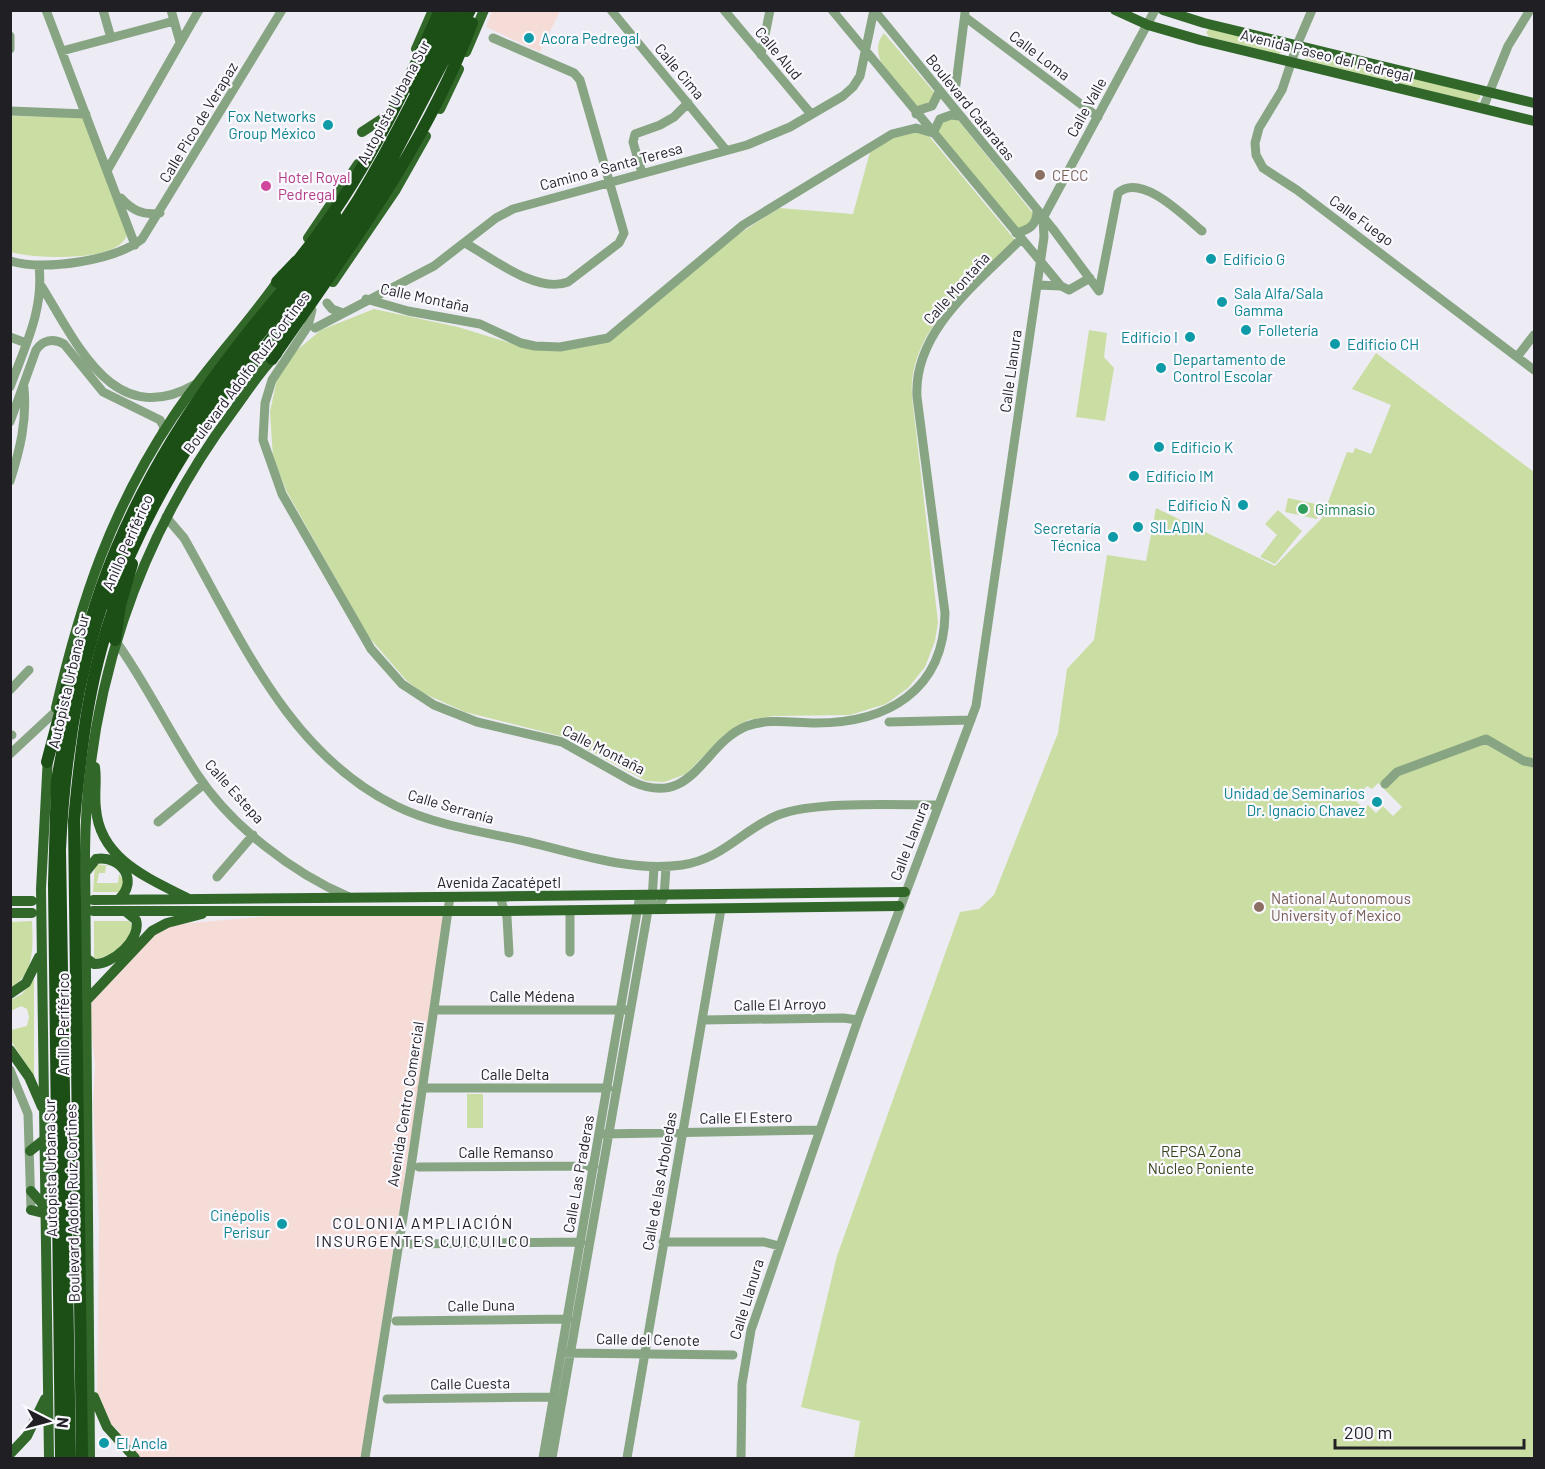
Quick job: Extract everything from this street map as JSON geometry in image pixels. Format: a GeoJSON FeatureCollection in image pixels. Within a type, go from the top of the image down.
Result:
{"type":"FeatureCollection","features":[{"type":"Feature","properties":{"kind":"highway"},"geometry":{"type":"LineString","coordinates":[[277,282],[300,258],[347,194],[403,93],[440,10]]}},
{"type":"Feature","properties":{"kind":"highway","name":"Anillo Periférico"},"geometry":{"type":"LineString","coordinates":[[60,1458],[54,884],[57,780],[83,651],[102,585],[141,495],[165,454],[238,344],[321,242],[384,139],[449,10]]}},
{"type":"Feature","properties":{"kind":"highway","name":"Autopista Urbana Sur"},"geometry":{"type":"LineString","coordinates":[[70,1458],[60,850],[68,748],[92,634],[113,572],[151,489],[213,393],[289,299],[357,200],[404,119],[457,10]]}},
{"type":"Feature","properties":{"kind":"highway","name":"Autopista Urbana Sur"},"geometry":{"type":"LineString","coordinates":[[75,1458],[66,857],[75,747],[89,674],[113,594],[149,512],[181,455],[215,403],[274,329],[361,207],[405,129],[465,10]]}},
{"type":"Feature","properties":{"kind":"highway","name":"Anillo Periférico"},"geometry":{"type":"LineString","coordinates":[[82,1458],[74,821],[80,756],[90,694],[110,616],[157,507],[221,405],[300,302],[369,204],[470,10]]}},
{"type":"Feature","properties":{"kind":"highway"},"geometry":{"type":"LineString","coordinates":[[272,359],[353,244],[403,164],[442,91],[477,10]]}},
{"type":"Feature","properties":{"kind":"highway"},"geometry":{"type":"LineString","coordinates":[[321,242],[364,154]]}},
{"type":"Feature","properties":{"kind":"highway"},"geometry":{"type":"LineString","coordinates":[[115,640],[120,605],[132,564]]}},
{"type":"Feature","properties":{"kind":"highway"},"geometry":{"type":"LineString","coordinates":[[47,762],[79,641],[102,585]]}},
{"type":"Feature","properties":{"kind":"highway"},"geometry":{"type":"LineString","coordinates":[[79,1081],[86,1203]]}},
{"type":"Feature","properties":{"kind":"highway"},"geometry":{"type":"LineString","coordinates":[[48,1280],[53,1298],[58,1345]]}},
{"type":"Feature","properties":{"kind":"highway"},"geometry":{"type":"LineString","coordinates":[[82,1458],[89,1366]]}},
{"type":"Feature","properties":{"kind":"main road","name":"Boulevard Adolfo Ruiz Cortines"},"geometry":{"type":"LineString","coordinates":[[90,1458],[91,1383],[86,1203],[85,813],[92,745],[102,690],[115,640],[132,594],[166,517],[196,463],[272,359],[312,310],[395,191],[451,86],[484,10]]}},
{"type":"Feature","properties":{"kind":"main road","name":"Avenida Paseo del Pedregal"},"geometry":{"type":"LineString","coordinates":[[1115,10],[1148,25],[1200,40],[1534,121]]}},
{"type":"Feature","properties":{"kind":"main road","name":"Avenida Paseo del Pedregal"},"geometry":{"type":"LineString","coordinates":[[1163,10],[1204,23],[1534,103]]}},
{"type":"Feature","properties":{"kind":"main road","name":"Boulevard Adolfo Ruiz Cortines"},"geometry":{"type":"LineString","coordinates":[[49,1458],[47,1211],[41,951],[42,827],[47,762],[54,713],[90,579],[122,504],[162,435],[196,384],[277,282],[364,154],[385,117],[431,15]]}},
{"type":"Feature","properties":{"kind":"main road"},"geometry":{"type":"LineString","coordinates":[[417,30],[431,15]]}},
{"type":"Feature","properties":{"kind":"main road"},"geometry":{"type":"LineString","coordinates":[[1200,40],[1204,23]]}},
{"type":"Feature","properties":{"kind":"main road"},"geometry":{"type":"LineString","coordinates":[[362,132],[385,117]]}},
{"type":"Feature","properties":{"kind":"main road"},"geometry":{"type":"LineString","coordinates":[[92,745],[96,810],[101,830],[112,851],[132,869],[190,899]]}},
{"type":"Feature","properties":{"kind":"main road"},"geometry":{"type":"LineString","coordinates":[[85,873],[96,858],[107,858],[115,862],[126,874],[129,882],[126,891],[118,900]]}},
{"type":"Feature","properties":{"kind":"main road"},"geometry":{"type":"LineString","coordinates":[[872,906],[873,892]]}},
{"type":"Feature","properties":{"kind":"main road","name":"Avenida Zacatépetl"},"geometry":{"type":"LineString","coordinates":[[899,906],[504,911],[125,911],[93,906],[118,900],[500,898],[905,892]]}},
{"type":"Feature","properties":{"kind":"main road"},"geometry":{"type":"LineString","coordinates":[[785,908],[786,894]]}},
{"type":"Feature","properties":{"kind":"main road"},"geometry":{"type":"LineString","coordinates":[[10,901],[32,901]]}},
{"type":"Feature","properties":{"kind":"main road"},"geometry":{"type":"LineString","coordinates":[[86,958],[94,964],[107,963],[135,936],[138,929],[136,920],[125,911]]}},
{"type":"Feature","properties":{"kind":"main road"},"geometry":{"type":"LineString","coordinates":[[86,1000],[152,931],[210,911]]}},
{"type":"Feature","properties":{"kind":"main road"},"geometry":{"type":"LineString","coordinates":[[10,913],[32,913]]}},
{"type":"Feature","properties":{"kind":"main road"},"geometry":{"type":"LineString","coordinates":[[10,994],[29,979],[41,951]]}},
{"type":"Feature","properties":{"kind":"main road"},"geometry":{"type":"LineString","coordinates":[[10,1050],[29,1077],[45,1114]]}},
{"type":"Feature","properties":{"kind":"main road"},"geometry":{"type":"LineString","coordinates":[[30,1151],[45,1139]]}},
{"type":"Feature","properties":{"kind":"main road"},"geometry":{"type":"LineString","coordinates":[[31,1191],[47,1211]]}},
{"type":"Feature","properties":{"kind":"main road"},"geometry":{"type":"LineString","coordinates":[[31,1210],[47,1211]]}},
{"type":"Feature","properties":{"kind":"main road"},"geometry":{"type":"LineString","coordinates":[[91,1383],[102,1418],[135,1458]]}},
{"type":"Feature","properties":{"kind":"main road"},"geometry":{"type":"LineString","coordinates":[[10,1454],[27,1436],[48,1393]]}},
{"type":"Feature","properties":{"kind":"street"},"geometry":{"type":"LineString","coordinates":[[10,261],[39,266],[115,255],[135,245],[46,10]]}},
{"type":"Feature","properties":{"kind":"street"},"geometry":{"type":"LineString","coordinates":[[103,10],[111,38]]}},
{"type":"Feature","properties":{"kind":"street"},"geometry":{"type":"LineString","coordinates":[[171,10],[180,42]]}},
{"type":"Feature","properties":{"kind":"street"},"geometry":{"type":"LineString","coordinates":[[108,169],[199,10]]}},
{"type":"Feature","properties":{"kind":"street","name":"Calle Pico de Verapaz"},"geometry":{"type":"LineString","coordinates":[[135,245],[160,213],[282,10]]}},
{"type":"Feature","properties":{"kind":"street","name":"Calle Cima"},"geometry":{"type":"LineString","coordinates":[[611,10],[726,150]]}},
{"type":"Feature","properties":{"kind":"street","name":"Calle Alud"},"geometry":{"type":"LineString","coordinates":[[724,10],[811,114]]}},
{"type":"Feature","properties":{"kind":"street"},"geometry":{"type":"LineString","coordinates":[[761,55],[770,10]]}},
{"type":"Feature","properties":{"kind":"street"},"geometry":{"type":"LineString","coordinates":[[832,10],[1018,236],[1065,288]]}},
{"type":"Feature","properties":{"kind":"street"},"geometry":{"type":"LineString","coordinates":[[860,76],[874,10]]}},
{"type":"Feature","properties":{"kind":"street","name":"Boulevard Cataratas"},"geometry":{"type":"LineString","coordinates":[[874,10],[1099,291],[1118,193],[1122,189],[1129,187],[1148,190],[1163,199],[1202,231]]}},
{"type":"Feature","properties":{"kind":"street","name":"Calle Valle"},"geometry":{"type":"LineString","coordinates":[[1018,236],[1033,225],[1040,215],[1098,117],[1155,10]]}},
{"type":"Feature","properties":{"kind":"street","name":"Calle Fuego"},"geometry":{"type":"LineString","coordinates":[[1312,10],[1279,97],[1257,134],[1256,155],[1263,168],[1297,190],[1534,370]]}},
{"type":"Feature","properties":{"kind":"street"},"geometry":{"type":"LineString","coordinates":[[1483,108],[1508,46],[1530,10]]}},
{"type":"Feature","properties":{"kind":"street"},"geometry":{"type":"LineString","coordinates":[[955,92],[965,14]]}},
{"type":"Feature","properties":{"kind":"street","name":"Calle Loma"},"geometry":{"type":"LineString","coordinates":[[965,14],[1098,117]]}},
{"type":"Feature","properties":{"kind":"street"},"geometry":{"type":"LineString","coordinates":[[62,51],[174,21]]}},
{"type":"Feature","properties":{"kind":"street"},"geometry":{"type":"LineString","coordinates":[[10,36],[10,49]]}},
{"type":"Feature","properties":{"kind":"street"},"geometry":{"type":"LineString","coordinates":[[465,243],[539,284],[558,286],[568,282],[623,237],[624,226],[578,76],[493,38]]}},
{"type":"Feature","properties":{"kind":"street","name":"Camino a Santa Teresa"},"geometry":{"type":"LineString","coordinates":[[315,328],[366,299],[434,266],[496,218],[513,209],[768,137],[843,96],[875,62]]}},
{"type":"Feature","properties":{"kind":"street"},"geometry":{"type":"LineString","coordinates":[[916,111],[932,106],[939,92]]}},
{"type":"Feature","properties":{"kind":"street"},"geometry":{"type":"LineString","coordinates":[[642,173],[633,142],[635,134],[660,125],[688,104]]}},
{"type":"Feature","properties":{"kind":"street"},"geometry":{"type":"LineString","coordinates":[[10,111],[86,114]]}},
{"type":"Feature","properties":{"kind":"street"},"geometry":{"type":"LineString","coordinates":[[908,129],[915,122],[916,111]]}},
{"type":"Feature","properties":{"kind":"street"},"geometry":{"type":"LineString","coordinates":[[933,133],[940,119],[951,115],[959,116]]}},
{"type":"Feature","properties":{"kind":"street"},"geometry":{"type":"LineString","coordinates":[[908,129],[921,128],[933,133]]}},
{"type":"Feature","properties":{"kind":"street","name":"Calle Montaña"},"geometry":{"type":"LineString","coordinates":[[366,299],[408,311],[480,324],[521,343],[535,346],[560,347],[608,338],[743,225],[885,137],[908,129]]}},
{"type":"Feature","properties":{"kind":"street"},"geometry":{"type":"LineString","coordinates":[[117,194],[135,211],[147,214],[160,213]]}},
{"type":"Feature","properties":{"kind":"street","name":"Calle Llanura"},"geometry":{"type":"LineString","coordinates":[[741,1458],[740,1404],[747,1345],[858,1020],[899,906],[971,720],[977,698],[1044,237],[1040,215]]}},
{"type":"Feature","properties":{"kind":"street","name":"Calle Montaña"},"geometry":{"type":"LineString","coordinates":[[312,310],[308,326],[275,373],[265,403],[263,440],[277,485],[364,639],[394,676],[420,698],[448,712],[477,722],[562,742],[639,785],[652,788],[671,786],[694,775],[728,738],[744,727],[762,722],[843,722],[867,718],[898,705],[925,678],[942,643],[945,613],[917,397],[919,366],[928,344],[940,325],[1018,236]]}},
{"type":"Feature","properties":{"kind":"street"},"geometry":{"type":"LineString","coordinates":[[10,387],[35,325],[42,287],[39,266]]}},
{"type":"Feature","properties":{"kind":"street"},"geometry":{"type":"LineString","coordinates":[[1037,285],[1065,288],[1090,278]]}},
{"type":"Feature","properties":{"kind":"street"},"geometry":{"type":"LineString","coordinates":[[42,287],[102,379],[124,392],[161,398],[176,395],[196,384]]}},
{"type":"Feature","properties":{"kind":"street"},"geometry":{"type":"LineString","coordinates":[[327,303],[335,311],[343,313]]}},
{"type":"Feature","properties":{"kind":"street"},"geometry":{"type":"LineString","coordinates":[[1517,357],[1534,335]]}},
{"type":"Feature","properties":{"kind":"street"},"geometry":{"type":"LineString","coordinates":[[10,337],[27,343]]}},
{"type":"Feature","properties":{"kind":"street"},"geometry":{"type":"LineString","coordinates":[[10,422],[34,353],[41,344],[52,340],[60,342],[103,392],[160,420],[164,427],[162,435]]}},
{"type":"Feature","properties":{"kind":"street"},"geometry":{"type":"LineString","coordinates":[[73,357],[83,352]]}},
{"type":"Feature","properties":{"kind":"street"},"geometry":{"type":"LineString","coordinates":[[10,481],[21,445],[26,407],[23,386]]}},
{"type":"Feature","properties":{"kind":"street"},"geometry":{"type":"LineString","coordinates":[[248,391],[260,391],[265,403]]}},
{"type":"Feature","properties":{"kind":"street","name":"Calle Serranía"},"geometry":{"type":"LineString","coordinates":[[166,517],[180,532],[290,720],[308,741],[349,777],[397,806],[441,822],[654,867],[703,860],[732,846],[770,818],[800,808],[938,806]]}},
{"type":"Feature","properties":{"kind":"street","name":"Calle Estepa"},"geometry":{"type":"LineString","coordinates":[[115,640],[135,668],[204,784],[253,835],[294,869],[351,898]]}},
{"type":"Feature","properties":{"kind":"street"},"geometry":{"type":"LineString","coordinates":[[10,690],[29,670]]}},
{"type":"Feature","properties":{"kind":"street"},"geometry":{"type":"LineString","coordinates":[[10,754],[54,713]]}},
{"type":"Feature","properties":{"kind":"street"},"geometry":{"type":"LineString","coordinates":[[889,722],[971,720]]}},
{"type":"Feature","properties":{"kind":"street"},"geometry":{"type":"LineString","coordinates":[[1385,784],[1397,772],[1486,739],[1534,763]]}},
{"type":"Feature","properties":{"kind":"street"},"geometry":{"type":"LineString","coordinates":[[158,822],[204,784]]}},
{"type":"Feature","properties":{"kind":"street"},"geometry":{"type":"LineString","coordinates":[[217,877],[253,835]]}},
{"type":"Feature","properties":{"kind":"street"},"geometry":{"type":"LineString","coordinates":[[654,867],[646,895],[650,908],[664,896],[666,867]]}},
{"type":"Feature","properties":{"kind":"street"},"geometry":{"type":"LineString","coordinates":[[316,882],[319,889],[317,898]]}},
{"type":"Feature","properties":{"kind":"street","name":"Calle Las Praderas"},"geometry":{"type":"LineString","coordinates":[[543,1458],[554,1397],[566,1353],[567,1319],[594,1166],[604,1134],[608,1088],[650,908],[646,895]]}},
{"type":"Feature","properties":{"kind":"street","name":"Avenida Centro Comercial"},"geometry":{"type":"LineString","coordinates":[[365,1458],[435,1010],[450,897]]}},
{"type":"Feature","properties":{"kind":"street"},"geometry":{"type":"LineString","coordinates":[[500,898],[504,911],[508,953]]}},
{"type":"Feature","properties":{"kind":"street","name":"Calle de las Arboledas"},"geometry":{"type":"LineString","coordinates":[[627,1458],[721,909]]}},
{"type":"Feature","properties":{"kind":"street"},"geometry":{"type":"LineString","coordinates":[[570,910],[570,952]]}},
{"type":"Feature","properties":{"kind":"street","name":"Calle Médena"},"geometry":{"type":"LineString","coordinates":[[435,1010],[626,1010]]}},
{"type":"Feature","properties":{"kind":"street","name":"Calle Las Praderas"},"geometry":{"type":"LineString","coordinates":[[552,1458],[566,1353],[626,1010]]}},
{"type":"Feature","properties":{"kind":"street","name":"Calle El Arroyo"},"geometry":{"type":"LineString","coordinates":[[702,1020],[843,1018],[858,1020]]}},
{"type":"Feature","properties":{"kind":"street"},"geometry":{"type":"LineString","coordinates":[[10,1070],[28,1114],[31,1210]]}},
{"type":"Feature","properties":{"kind":"street","name":"Calle Delta"},"geometry":{"type":"LineString","coordinates":[[422,1088],[608,1088]]}},
{"type":"Feature","properties":{"kind":"street","name":"Calle El Estero"},"geometry":{"type":"LineString","coordinates":[[604,1134],[820,1130]]}},
{"type":"Feature","properties":{"kind":"street","name":"Calle Remanso"},"geometry":{"type":"LineString","coordinates":[[419,1167],[594,1166]]}},
{"type":"Feature","properties":{"kind":"street"},"geometry":{"type":"LineString","coordinates":[[407,1244],[581,1242]]}},
{"type":"Feature","properties":{"kind":"street"},"geometry":{"type":"LineString","coordinates":[[663,1242],[764,1242],[779,1246]]}},
{"type":"Feature","properties":{"kind":"street","name":"Calle Duna"},"geometry":{"type":"LineString","coordinates":[[396,1321],[567,1319]]}},
{"type":"Feature","properties":{"kind":"street","name":"Calle del Cenote"},"geometry":{"type":"LineString","coordinates":[[566,1353],[733,1355]]}},
{"type":"Feature","properties":{"kind":"street","name":"Calle Cuesta"},"geometry":{"type":"LineString","coordinates":[[387,1400],[554,1397]]}},
{"type":"Feature","properties":{"kind":"shaded area","name":"Acora Pedregal"},"geometry":{"type":"Polygon","coordinates":[[[492,10],[560,11],[540,52],[486,27],[492,10]]]}},
{"type":"Feature","properties":{"kind":"shaded area"},"geometry":{"type":"Polygon","coordinates":[[[445,915],[361,1458],[143,1458],[133,1453],[123,1441],[118,1430],[109,1423],[97,1396],[99,1221],[93,1104],[95,1064],[89,1014],[93,999],[155,933],[168,925],[269,916],[445,915]]]}},
{"type":"Feature","properties":{"kind":"green space"},"geometry":{"type":"Polygon","coordinates":[[[1209,29],[1282,47],[1283,50],[1279,54],[1209,37],[1206,32],[1209,29]]]}},
{"type":"Feature","properties":{"kind":"green space"},"geometry":{"type":"Polygon","coordinates":[[[884,33],[934,92],[935,100],[918,109],[895,84],[878,53],[879,43],[884,33]]]}},
{"type":"Feature","properties":{"kind":"green space"},"geometry":{"type":"Polygon","coordinates":[[[1306,52],[1480,94],[1480,98],[1476,102],[1305,60],[1303,55],[1306,52]]]}},
{"type":"Feature","properties":{"kind":"green space"},"geometry":{"type":"Polygon","coordinates":[[[10,116],[83,117],[127,234],[121,243],[110,250],[75,256],[38,256],[11,252],[10,116]]]}},
{"type":"Feature","properties":{"kind":"green space"},"geometry":{"type":"Polygon","coordinates":[[[948,118],[958,120],[1035,216],[1031,223],[1019,231],[938,133],[939,127],[948,118]]]}},
{"type":"Feature","properties":{"kind":"green space"},"geometry":{"type":"Polygon","coordinates":[[[916,131],[928,135],[1015,240],[945,310],[931,329],[920,350],[913,373],[912,397],[938,622],[935,641],[925,667],[908,688],[886,704],[850,715],[773,716],[748,720],[724,735],[686,774],[664,782],[646,781],[564,737],[465,712],[423,693],[406,680],[368,636],[287,492],[273,458],[270,412],[277,379],[290,356],[321,330],[374,309],[458,327],[523,347],[613,339],[731,239],[779,208],[853,214],[870,152],[894,137],[916,131]]]}},
{"type":"Feature","properties":{"kind":"green space"},"geometry":{"type":"Polygon","coordinates":[[[1089,330],[1107,333],[1104,357],[1114,368],[1105,421],[1076,417],[1089,330]]]}},
{"type":"Feature","properties":{"kind":"green space","name":"REPSA Zona Núcleo Poniente"},"geometry":{"type":"Polygon","coordinates":[[[1376,353],[1534,472],[1534,1458],[854,1458],[860,1421],[801,1407],[837,1256],[960,912],[979,909],[994,895],[1058,733],[1067,669],[1094,640],[1107,555],[1146,561],[1156,508],[1275,566],[1322,518],[1347,452],[1353,453],[1355,448],[1371,454],[1391,405],[1352,389],[1376,353]],[[1378,783],[1372,789],[1367,786],[1354,799],[1364,809],[1368,805],[1376,813],[1383,806],[1393,816],[1402,807],[1378,783]]]}},
{"type":"Feature","properties":{"kind":"green space","name":"Gimnasio"},"geometry":{"type":"Polygon","coordinates":[[[1288,498],[1320,505],[1317,519],[1285,512],[1288,498]]]}},
{"type":"Feature","properties":{"kind":"green space"},"geometry":{"type":"Polygon","coordinates":[[[1278,510],[1302,531],[1275,564],[1260,557],[1277,535],[1265,524],[1278,510]]]}},
{"type":"Feature","properties":{"kind":"green space"},"geometry":{"type":"Polygon","coordinates":[[[95,864],[111,866],[106,866],[105,873],[99,873],[97,883],[118,883],[119,874],[124,881],[121,892],[93,892],[95,864]]]}},
{"type":"Feature","properties":{"kind":"green space"},"geometry":{"type":"Polygon","coordinates":[[[32,921],[31,958],[25,975],[11,987],[11,922],[32,921]]]}},
{"type":"Feature","properties":{"kind":"green space"},"geometry":{"type":"Polygon","coordinates":[[[94,921],[129,921],[133,927],[123,945],[107,956],[94,959],[94,921]]]}},
{"type":"Feature","properties":{"kind":"green space"},"geometry":{"type":"Polygon","coordinates":[[[34,979],[34,1076],[11,1041],[11,1030],[27,1026],[29,1017],[27,1009],[21,1006],[11,1011],[11,1000],[22,994],[34,979]]]}},
{"type":"Feature","properties":{"kind":"green space"},"geometry":{"type":"Polygon","coordinates":[[[467,1094],[483,1094],[483,1128],[467,1128],[467,1094]]]}},
{"type":"Feature","properties":{"kind":"place","name":"Acora Pedregal"},"geometry":{"type":"Point","coordinates":[529,38]}},
{"type":"Feature","properties":{"kind":"place","name":"Fox Networks Group México"},"geometry":{"type":"Point","coordinates":[328,125]}},
{"type":"Feature","properties":{"kind":"place","name":"CECC"},"geometry":{"type":"Point","coordinates":[1040,175]}},
{"type":"Feature","properties":{"kind":"place","name":"Hotel Royal Pedregal"},"geometry":{"type":"Point","coordinates":[266,186]}},
{"type":"Feature","properties":{"kind":"place","name":"Edificio G"},"geometry":{"type":"Point","coordinates":[1211,259]}},
{"type":"Feature","properties":{"kind":"place","name":"Sala Alfa/Sala Gamma"},"geometry":{"type":"Point","coordinates":[1222,302]}},
{"type":"Feature","properties":{"kind":"place","name":"Folletería"},"geometry":{"type":"Point","coordinates":[1246,330]}},
{"type":"Feature","properties":{"kind":"place","name":"Edificio I"},"geometry":{"type":"Point","coordinates":[1190,337]}},
{"type":"Feature","properties":{"kind":"place","name":"Edificio CH"},"geometry":{"type":"Point","coordinates":[1335,344]}},
{"type":"Feature","properties":{"kind":"place","name":"Departamento de Control Escolar"},"geometry":{"type":"Point","coordinates":[1161,368]}},
{"type":"Feature","properties":{"kind":"place","name":"Edificio K"},"geometry":{"type":"Point","coordinates":[1159,447]}},
{"type":"Feature","properties":{"kind":"place","name":"Edificio IM"},"geometry":{"type":"Point","coordinates":[1134,476]}},
{"type":"Feature","properties":{"kind":"place","name":"Edificio Ñ"},"geometry":{"type":"Point","coordinates":[1243,505]}},
{"type":"Feature","properties":{"kind":"place","name":"Gimnasio"},"geometry":{"type":"Point","coordinates":[1303,509]}},
{"type":"Feature","properties":{"kind":"place","name":"SILADIN"},"geometry":{"type":"Point","coordinates":[1138,527]}},
{"type":"Feature","properties":{"kind":"place","name":"Secretaría Técnica"},"geometry":{"type":"Point","coordinates":[1113,537]}},
{"type":"Feature","properties":{"kind":"place","name":"Unidad de Seminarios Dr. Ignacio Chavez"},"geometry":{"type":"Point","coordinates":[1377,802]}},
{"type":"Feature","properties":{"kind":"place","name":"National Autonomous University of Mexico"},"geometry":{"type":"Point","coordinates":[1259,907]}},
{"type":"Feature","properties":{"kind":"place","name":"Cinépolis Perisur"},"geometry":{"type":"Point","coordinates":[282,1224]}},
{"type":"Feature","properties":{"kind":"place","name":"El Ancla"},"geometry":{"type":"Point","coordinates":[104,1443]}},
{"type":"Feature","properties":{"kind":"district","name":"COLONIA AMPLIACIÓN INSURGENTES CUICUILCO"},"geometry":{"type":"Point","coordinates":[423,1231]}}]}
